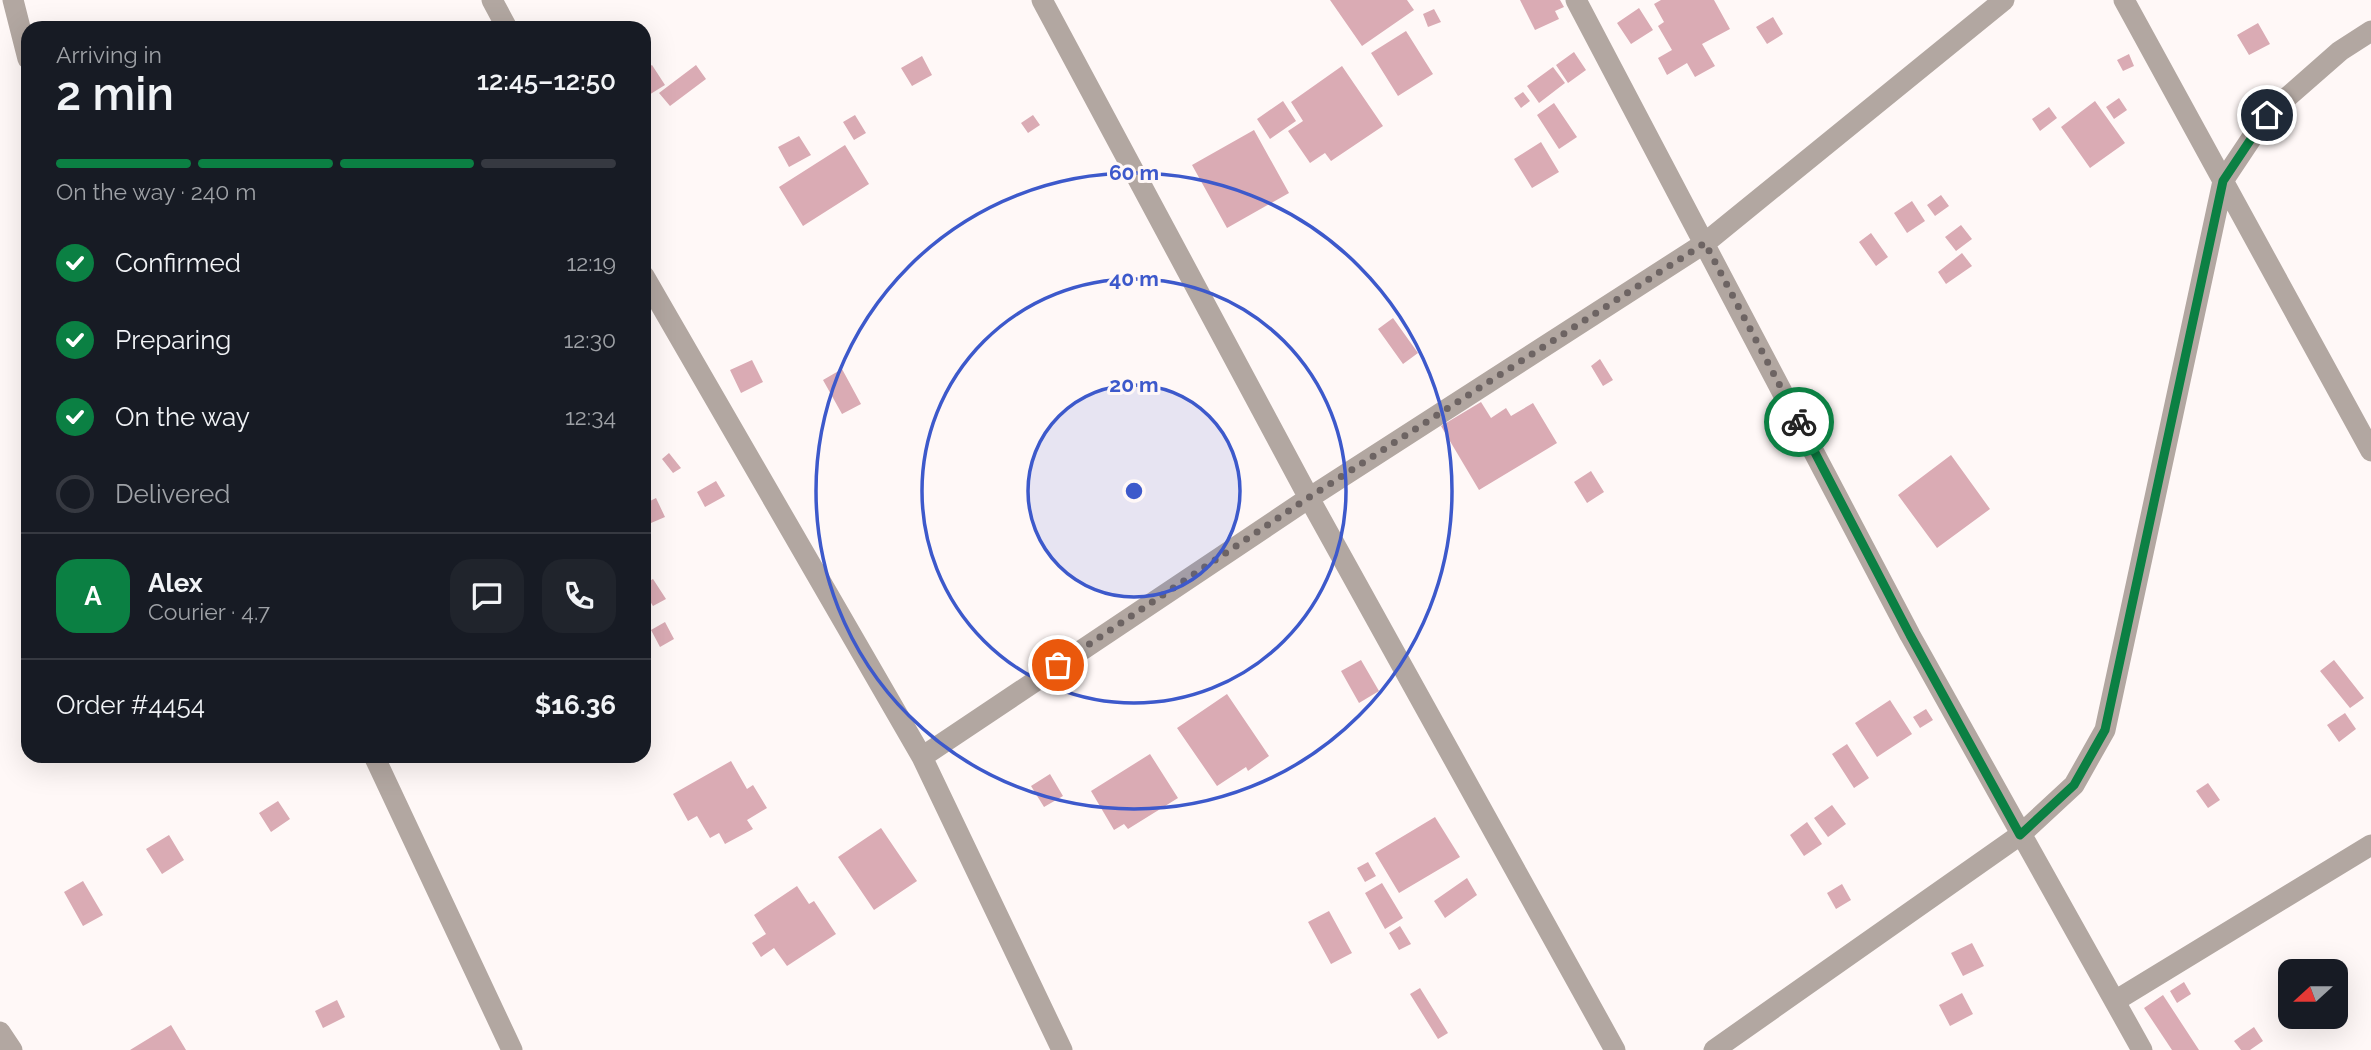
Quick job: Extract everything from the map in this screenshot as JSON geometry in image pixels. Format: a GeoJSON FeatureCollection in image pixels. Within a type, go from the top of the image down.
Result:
{"type":"FeatureCollection","features":[{"type":"Feature","properties":{"kind":"street"},"geometry":{"type":"LineString","coordinates":[[13,0],[21,31]]}},
{"type":"Feature","properties":{"kind":"street"},"geometry":{"type":"LineString","coordinates":[[492,0],[504,21]]}},
{"type":"Feature","properties":{"kind":"street"},"geometry":{"type":"LineString","coordinates":[[1042,0],[1308,498],[1615,1050]]}},
{"type":"Feature","properties":{"kind":"street"},"geometry":{"type":"LineString","coordinates":[[1576,0],[1910,635],[2142,1050]]}},
{"type":"Feature","properties":{"kind":"street"},"geometry":{"type":"LineString","coordinates":[[922,757],[1308,498],[1705,243],[2004,0]]}},
{"type":"Feature","properties":{"kind":"street"},"geometry":{"type":"LineString","coordinates":[[2124,0],[2371,451]]}},
{"type":"Feature","properties":{"kind":"street"},"geometry":{"type":"LineString","coordinates":[[1714,1050],[2020,835],[2074,785],[2105,730],[2223,181],[2267,115],[2340,51],[2371,30]]}},
{"type":"Feature","properties":{"kind":"street"},"geometry":{"type":"LineString","coordinates":[[651,288],[922,757],[1062,1050]]}},
{"type":"Feature","properties":{"kind":"street"},"geometry":{"type":"LineString","coordinates":[[377,763],[512,1050]]}},
{"type":"Feature","properties":{"kind":"street"},"geometry":{"type":"LineString","coordinates":[[2115,1001],[2371,845]]}},
{"type":"Feature","properties":{"kind":"street"},"geometry":{"type":"LineString","coordinates":[[0,1032],[12,1050]]}},
{"type":"Feature","properties":{"kind":"building"},"geometry":{"type":"Polygon","coordinates":[[[1330,0],[1407,0],[1414,10],[1362,46],[1330,0]]]}},
{"type":"Feature","properties":{"kind":"building"},"geometry":{"type":"Polygon","coordinates":[[[1520,0],[1560,0],[1564,7],[1555,11],[1559,19],[1535,30],[1520,0]]]}},
{"type":"Feature","properties":{"kind":"building"},"geometry":{"type":"Polygon","coordinates":[[[1661,0],[1714,0],[1730,29],[1702,44],[1715,66],[1695,77],[1687,63],[1667,75],[1658,58],[1672,50],[1658,26],[1664,22],[1654,4],[1661,0]]]}},
{"type":"Feature","properties":{"kind":"building"},"geometry":{"type":"Polygon","coordinates":[[[1639,8],[1653,30],[1631,44],[1617,23],[1639,8]]]}},
{"type":"Feature","properties":{"kind":"building"},"geometry":{"type":"Polygon","coordinates":[[[1434,9],[1441,22],[1428,27],[1423,14],[1434,9]]]}},
{"type":"Feature","properties":{"kind":"building"},"geometry":{"type":"Polygon","coordinates":[[[1773,17],[1783,34],[1767,44],[1756,27],[1773,17]]]}},
{"type":"Feature","properties":{"kind":"building"},"geometry":{"type":"Polygon","coordinates":[[[2258,23],[2270,44],[2249,55],[2237,35],[2258,23]]]}},
{"type":"Feature","properties":{"kind":"building"},"geometry":{"type":"Polygon","coordinates":[[[1406,31],[1433,74],[1398,96],[1371,53],[1406,31]]]}},
{"type":"Feature","properties":{"kind":"building"},"geometry":{"type":"Polygon","coordinates":[[[1574,52],[1586,70],[1568,83],[1556,65],[1574,52]]]}},
{"type":"Feature","properties":{"kind":"building"},"geometry":{"type":"Polygon","coordinates":[[[2129,54],[2134,66],[2123,71],[2117,60],[2129,54]]]}},
{"type":"Feature","properties":{"kind":"building"},"geometry":{"type":"Polygon","coordinates":[[[922,56],[932,75],[912,86],[901,68],[922,56]]]}},
{"type":"Feature","properties":{"kind":"building"},"geometry":{"type":"Polygon","coordinates":[[[696,65],[706,79],[670,106],[659,93],[696,65]]]}},
{"type":"Feature","properties":{"kind":"building"},"geometry":{"type":"Polygon","coordinates":[[[651,66],[665,85],[651,94],[651,66]]]}},
{"type":"Feature","properties":{"kind":"building"},"geometry":{"type":"Polygon","coordinates":[[[1342,66],[1383,126],[1331,161],[1325,153],[1310,163],[1288,131],[1303,121],[1291,102],[1342,66]]]}},
{"type":"Feature","properties":{"kind":"building"},"geometry":{"type":"Polygon","coordinates":[[[1553,67],[1565,83],[1539,103],[1527,86],[1553,67]]]}},
{"type":"Feature","properties":{"kind":"building"},"geometry":{"type":"Polygon","coordinates":[[[1523,92],[1530,101],[1521,108],[1514,98],[1523,92]]]}},
{"type":"Feature","properties":{"kind":"building"},"geometry":{"type":"Polygon","coordinates":[[[2119,98],[2127,110],[2114,119],[2106,107],[2119,98]]]}},
{"type":"Feature","properties":{"kind":"building"},"geometry":{"type":"Polygon","coordinates":[[[1283,101],[1296,121],[1270,139],[1257,119],[1283,101]]]}},
{"type":"Feature","properties":{"kind":"building"},"geometry":{"type":"Polygon","coordinates":[[[2095,101],[2125,143],[2090,168],[2061,127],[2095,101]]]}},
{"type":"Feature","properties":{"kind":"building"},"geometry":{"type":"Polygon","coordinates":[[[1554,103],[1577,137],[1559,149],[1537,115],[1554,103]]]}},
{"type":"Feature","properties":{"kind":"building"},"geometry":{"type":"Polygon","coordinates":[[[2049,107],[2057,118],[2040,131],[2032,119],[2049,107]]]}},
{"type":"Feature","properties":{"kind":"building"},"geometry":{"type":"Polygon","coordinates":[[[855,115],[866,133],[854,140],[843,122],[855,115]]]}},
{"type":"Feature","properties":{"kind":"building"},"geometry":{"type":"Polygon","coordinates":[[[1033,115],[1040,125],[1028,133],[1021,123],[1033,115]]]}},
{"type":"Feature","properties":{"kind":"building"},"geometry":{"type":"Polygon","coordinates":[[[1254,130],[1289,193],[1227,228],[1192,165],[1254,130]]]}},
{"type":"Feature","properties":{"kind":"building"},"geometry":{"type":"Polygon","coordinates":[[[799,136],[811,155],[789,167],[778,147],[799,136]]]}},
{"type":"Feature","properties":{"kind":"building"},"geometry":{"type":"Polygon","coordinates":[[[1541,142],[1559,172],[1532,188],[1514,159],[1541,142]]]}},
{"type":"Feature","properties":{"kind":"building"},"geometry":{"type":"Polygon","coordinates":[[[845,145],[869,184],[803,226],[779,187],[845,145]]]}},
{"type":"Feature","properties":{"kind":"building"},"geometry":{"type":"Polygon","coordinates":[[[1941,195],[1949,206],[1935,216],[1927,205],[1941,195]]]}},
{"type":"Feature","properties":{"kind":"building"},"geometry":{"type":"Polygon","coordinates":[[[1912,201],[1925,221],[1907,233],[1894,213],[1912,201]]]}},
{"type":"Feature","properties":{"kind":"building"},"geometry":{"type":"Polygon","coordinates":[[[1961,225],[1972,239],[1956,251],[1945,237],[1961,225]]]}},
{"type":"Feature","properties":{"kind":"building"},"geometry":{"type":"Polygon","coordinates":[[[1871,233],[1888,257],[1876,266],[1859,242],[1871,233]]]}},
{"type":"Feature","properties":{"kind":"building"},"geometry":{"type":"Polygon","coordinates":[[[1962,253],[1972,266],[1946,284],[1938,272],[1962,253]]]}},
{"type":"Feature","properties":{"kind":"building"},"geometry":{"type":"Polygon","coordinates":[[[1393,318],[1418,353],[1403,364],[1378,329],[1393,318]]]}},
{"type":"Feature","properties":{"kind":"building"},"geometry":{"type":"Polygon","coordinates":[[[1600,359],[1613,380],[1603,386],[1591,366],[1600,359]]]}},
{"type":"Feature","properties":{"kind":"building"},"geometry":{"type":"Polygon","coordinates":[[[752,360],[763,382],[741,393],[730,370],[752,360]]]}},
{"type":"Feature","properties":{"kind":"building"},"geometry":{"type":"Polygon","coordinates":[[[842,369],[861,404],[842,414],[823,380],[842,369]]]}},
{"type":"Feature","properties":{"kind":"building"},"geometry":{"type":"Polygon","coordinates":[[[1481,402],[1491,418],[1506,408],[1511,416],[1533,403],[1557,443],[1479,490],[1441,426],[1481,402]]]}},
{"type":"Feature","properties":{"kind":"building"},"geometry":{"type":"Polygon","coordinates":[[[669,453],[681,468],[673,473],[662,459],[669,453]]]}},
{"type":"Feature","properties":{"kind":"building"},"geometry":{"type":"Polygon","coordinates":[[[1951,455],[1990,509],[1937,548],[1898,495],[1951,455]]]}},
{"type":"Feature","properties":{"kind":"building"},"geometry":{"type":"Polygon","coordinates":[[[1591,471],[1604,492],[1587,503],[1574,482],[1591,471]]]}},
{"type":"Feature","properties":{"kind":"building"},"geometry":{"type":"Polygon","coordinates":[[[716,481],[725,496],[705,507],[697,492],[716,481]]]}},
{"type":"Feature","properties":{"kind":"building"},"geometry":{"type":"Polygon","coordinates":[[[656,498],[665,517],[651,523],[651,500],[656,498]]]}},
{"type":"Feature","properties":{"kind":"building"},"geometry":{"type":"Polygon","coordinates":[[[653,579],[666,599],[653,606],[651,603],[653,579]]]}},
{"type":"Feature","properties":{"kind":"building"},"geometry":{"type":"Polygon","coordinates":[[[665,622],[674,639],[660,647],[651,630],[665,622]]]}},
{"type":"Feature","properties":{"kind":"building"},"geometry":{"type":"Polygon","coordinates":[[[1361,660],[1379,691],[1359,703],[1341,671],[1361,660]]]}},
{"type":"Feature","properties":{"kind":"building"},"geometry":{"type":"Polygon","coordinates":[[[2334,660],[2364,698],[2350,708],[2320,671],[2334,660]]]}},
{"type":"Feature","properties":{"kind":"building"},"geometry":{"type":"Polygon","coordinates":[[[1227,694],[1269,756],[1248,771],[1246,767],[1217,786],[1177,728],[1227,694]]]}},
{"type":"Feature","properties":{"kind":"building"},"geometry":{"type":"Polygon","coordinates":[[[1890,700],[1912,734],[1877,757],[1855,723],[1890,700]]]}},
{"type":"Feature","properties":{"kind":"building"},"geometry":{"type":"Polygon","coordinates":[[[1926,709],[1933,720],[1920,728],[1913,717],[1926,709]]]}},
{"type":"Feature","properties":{"kind":"building"},"geometry":{"type":"Polygon","coordinates":[[[2345,713],[2356,729],[2339,742],[2327,725],[2345,713]]]}},
{"type":"Feature","properties":{"kind":"building"},"geometry":{"type":"Polygon","coordinates":[[[1847,744],[1869,778],[1854,788],[1832,754],[1847,744]]]}},
{"type":"Feature","properties":{"kind":"building"},"geometry":{"type":"Polygon","coordinates":[[[1150,754],[1178,798],[1128,829],[1124,824],[1114,830],[1091,791],[1150,754]]]}},
{"type":"Feature","properties":{"kind":"building"},"geometry":{"type":"Polygon","coordinates":[[[731,761],[747,789],[753,785],[767,808],[747,820],[753,829],[725,844],[719,833],[710,838],[697,816],[688,821],[673,794],[731,761]]]}},
{"type":"Feature","properties":{"kind":"building"},"geometry":{"type":"Polygon","coordinates":[[[1050,774],[1063,796],[1044,807],[1031,786],[1050,774]]]}},
{"type":"Feature","properties":{"kind":"building"},"geometry":{"type":"Polygon","coordinates":[[[2208,783],[2220,800],[2208,808],[2196,791],[2208,783]]]}},
{"type":"Feature","properties":{"kind":"building"},"geometry":{"type":"Polygon","coordinates":[[[278,801],[290,819],[271,832],[259,813],[278,801]]]}},
{"type":"Feature","properties":{"kind":"building"},"geometry":{"type":"Polygon","coordinates":[[[1832,805],[1846,824],[1828,837],[1814,818],[1832,805]]]}},
{"type":"Feature","properties":{"kind":"building"},"geometry":{"type":"Polygon","coordinates":[[[1435,817],[1460,857],[1399,893],[1375,853],[1435,817]]]}},
{"type":"Feature","properties":{"kind":"building"},"geometry":{"type":"Polygon","coordinates":[[[1807,822],[1822,844],[1804,856],[1790,835],[1807,822]]]}},
{"type":"Feature","properties":{"kind":"building"},"geometry":{"type":"Polygon","coordinates":[[[881,828],[917,881],[874,910],[838,857],[881,828]]]}},
{"type":"Feature","properties":{"kind":"building"},"geometry":{"type":"Polygon","coordinates":[[[169,835],[184,860],[162,874],[146,849],[169,835]]]}},
{"type":"Feature","properties":{"kind":"building"},"geometry":{"type":"Polygon","coordinates":[[[1368,862],[1376,876],[1365,882],[1357,868],[1368,862]]]}},
{"type":"Feature","properties":{"kind":"building"},"geometry":{"type":"Polygon","coordinates":[[[1467,878],[1477,895],[1445,918],[1434,901],[1467,878]]]}},
{"type":"Feature","properties":{"kind":"building"},"geometry":{"type":"Polygon","coordinates":[[[83,881],[103,915],[83,926],[64,892],[83,881]]]}},
{"type":"Feature","properties":{"kind":"building"},"geometry":{"type":"Polygon","coordinates":[[[1382,883],[1403,918],[1385,929],[1365,893],[1382,883]]]}},
{"type":"Feature","properties":{"kind":"building"},"geometry":{"type":"Polygon","coordinates":[[[1842,884],[1851,900],[1836,909],[1827,893],[1842,884]]]}},
{"type":"Feature","properties":{"kind":"building"},"geometry":{"type":"Polygon","coordinates":[[[797,886],[809,904],[814,901],[836,934],[787,966],[774,948],[761,957],[752,943],[766,934],[754,915],[797,886]]]}},
{"type":"Feature","properties":{"kind":"building"},"geometry":{"type":"Polygon","coordinates":[[[1329,911],[1352,953],[1331,964],[1308,922],[1329,911]]]}},
{"type":"Feature","properties":{"kind":"building"},"geometry":{"type":"Polygon","coordinates":[[[1400,926],[1411,944],[1399,950],[1389,933],[1400,926]]]}},
{"type":"Feature","properties":{"kind":"building"},"geometry":{"type":"Polygon","coordinates":[[[1972,943],[1984,966],[1963,976],[1951,953],[1972,943]]]}},
{"type":"Feature","properties":{"kind":"building"},"geometry":{"type":"Polygon","coordinates":[[[2184,982],[2191,994],[2177,1003],[2170,991],[2184,982]]]}},
{"type":"Feature","properties":{"kind":"building"},"geometry":{"type":"Polygon","coordinates":[[[1420,988],[1448,1033],[1438,1039],[1410,994],[1420,988]]]}},
{"type":"Feature","properties":{"kind":"building"},"geometry":{"type":"Polygon","coordinates":[[[1962,993],[1973,1014],[1950,1026],[1939,1005],[1962,993]]]}},
{"type":"Feature","properties":{"kind":"building"},"geometry":{"type":"Polygon","coordinates":[[[2163,995],[2199,1050],[2172,1050],[2144,1008],[2163,995]]]}},
{"type":"Feature","properties":{"kind":"building"},"geometry":{"type":"Polygon","coordinates":[[[337,1000],[345,1017],[323,1028],[315,1011],[337,1000]]]}},
{"type":"Feature","properties":{"kind":"building"},"geometry":{"type":"Polygon","coordinates":[[[171,1025],[186,1050],[130,1050],[171,1025]]]}},
{"type":"Feature","properties":{"kind":"building"},"geometry":{"type":"Polygon","coordinates":[[[2254,1027],[2263,1041],[2250,1050],[2241,1050],[2234,1041],[2254,1027]]]}},
{"type":"Feature","properties":{"kind":"way so far"},"geometry":{"type":"LineString","coordinates":[[1058,665],[1308,498],[1705,243],[1799,422]]}},
{"type":"Feature","properties":{"kind":"route"},"geometry":{"type":"LineString","coordinates":[[1799,422],[1910,635],[2020,835],[2074,785],[2105,730],[2223,181],[2267,115]]}}]}
